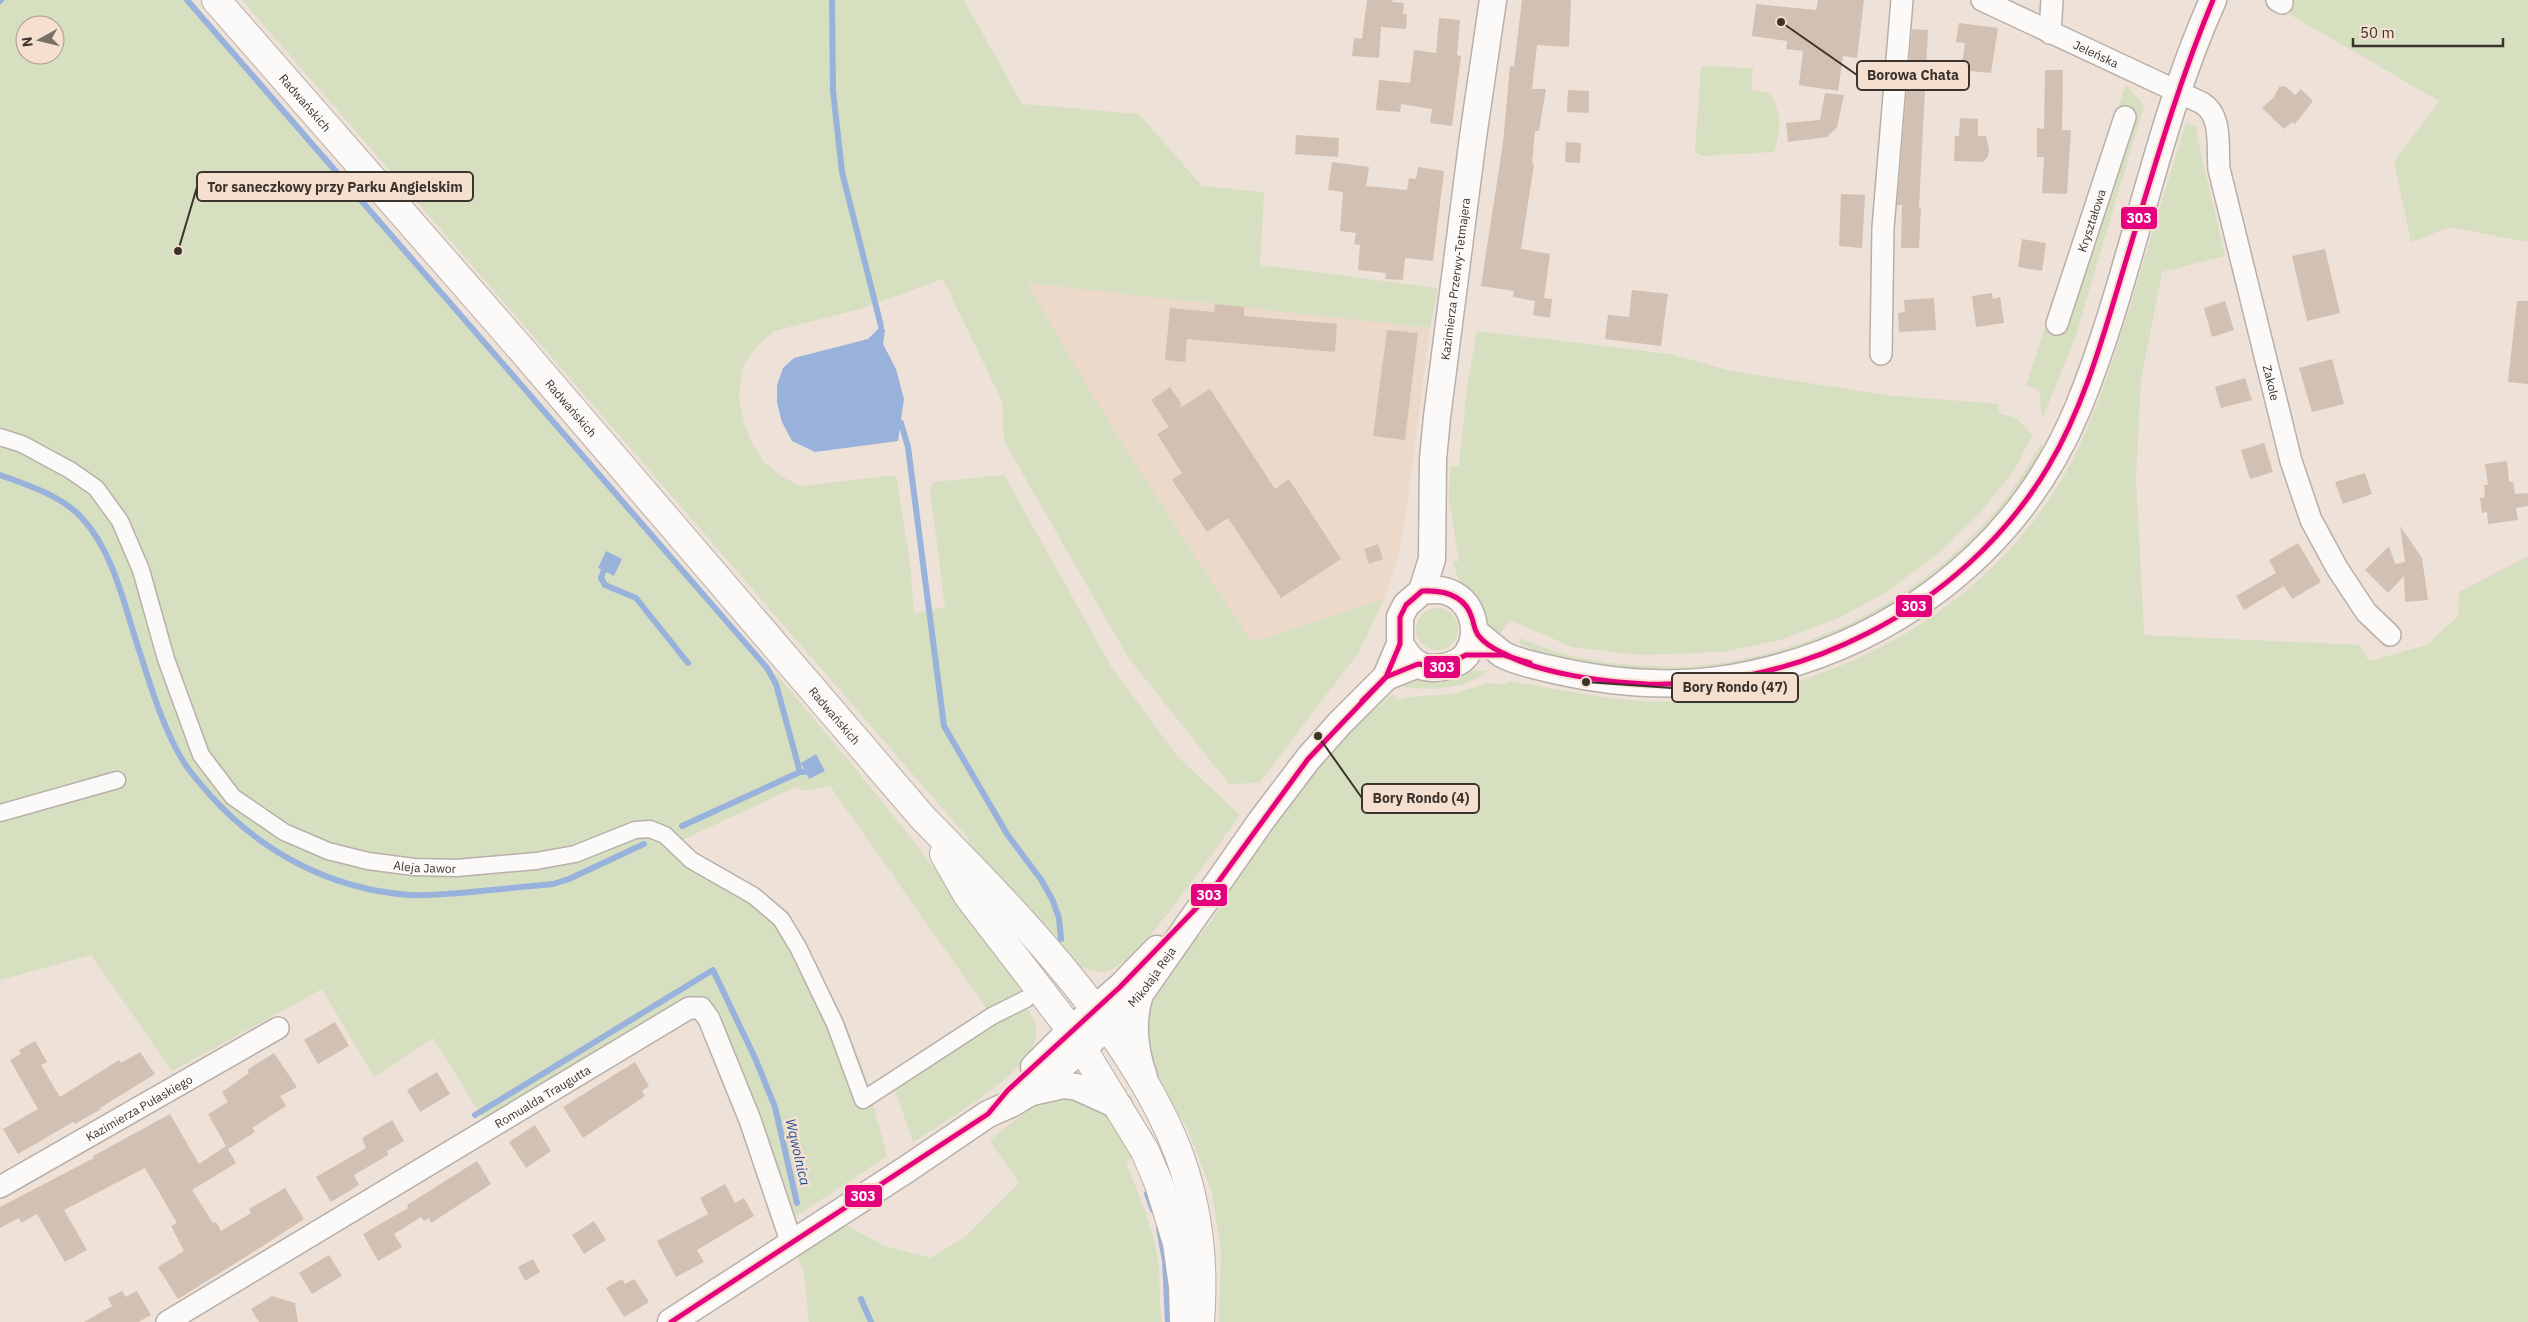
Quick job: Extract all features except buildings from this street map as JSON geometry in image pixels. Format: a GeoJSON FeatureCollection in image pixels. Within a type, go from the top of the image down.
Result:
{"type":"FeatureCollection","features":[{"type":"Feature","properties":{"kind":"main road","name":"Radwańskich"},"geometry":{"type":"LineString","coordinates":[[216,0],[515,342],[923,818],[986,882],[1100,1018],[1148,1090],[1172,1136],[1185,1171],[1195,1210],[1202,1267],[1200,1322]]}},
{"type":"Feature","properties":{"kind":"main road","name":"Radwańskich"},"geometry":{"type":"LineString","coordinates":[[923,818],[968,896],[1076,1039],[1145,1151],[1170,1216],[1177,1243],[1183,1286],[1184,1322]]}},
{"type":"Feature","properties":{"kind":"street","name":"Kazimierza Przerwy-Tetmajera"},"geometry":{"type":"LineString","coordinates":[[1434,591],[1432,559],[1433,459],[1473,137],[1493,0]]}},
{"type":"Feature","properties":{"kind":"street"},"geometry":{"type":"LineString","coordinates":[[1881,354],[1883,228],[1902,0]]}},
{"type":"Feature","properties":{"kind":"street","name":"Jeleńska"},"geometry":{"type":"LineString","coordinates":[[1982,0],[2209,108]]}},
{"type":"Feature","properties":{"kind":"street"},"geometry":{"type":"LineString","coordinates":[[2050,33],[2052,0]]}},
{"type":"Feature","properties":{"kind":"street"},"geometry":{"type":"LineString","coordinates":[[1470,644],[1549,669],[1610,681],[1670,684],[1705,682],[1748,675],[1821,655],[1856,640],[1921,603],[1950,580],[1995,538],[2046,470],[2066,433],[2087,384],[2178,92],[2213,0]]}},
{"type":"Feature","properties":{"kind":"street","name":"Zakole"},"geometry":{"type":"LineString","coordinates":[[2209,108],[2216,118],[2220,168],[2291,462],[2311,520],[2337,568],[2366,612],[2390,635]]}},
{"type":"Feature","properties":{"kind":"street","name":"Kryształowa"},"geometry":{"type":"LineString","coordinates":[[2057,324],[2125,117]]}},
{"type":"Feature","properties":{"kind":"street","name":"Aleja Jawor"},"geometry":{"type":"LineString","coordinates":[[0,437],[22,444],[96,488],[120,520],[141,570],[166,659],[201,755],[233,797],[284,832],[328,850],[368,861],[414,867],[456,868],[536,861],[575,854],[635,830],[650,829],[665,835],[691,860],[754,896],[781,919],[798,947],[835,1024],[862,1100],[992,1016],[1026,999]]}},
{"type":"Feature","properties":{"kind":"street"},"geometry":{"type":"LineString","coordinates":[[1386,677],[1400,644],[1400,616],[1406,605],[1434,591],[1466,605],[1471,613],[1470,644],[1441,667],[1418,664],[1408,657],[1400,644]]}},
{"type":"Feature","properties":{"kind":"street","name":"Mikołaja Reja"},"geometry":{"type":"LineString","coordinates":[[988,1114],[1008,1090],[1076,1039],[1100,1018],[1140,994],[1208,896],[1308,759],[1340,723],[1386,677],[1418,664]]}},
{"type":"Feature","properties":{"kind":"street"},"geometry":{"type":"LineString","coordinates":[[0,813],[117,780]]}},
{"type":"Feature","properties":{"kind":"street","name":"Mikołaja Reja"},"geometry":{"type":"LineString","coordinates":[[1100,1018],[1120,987],[1208,896]]}},
{"type":"Feature","properties":{"kind":"street"},"geometry":{"type":"LineString","coordinates":[[1140,994],[1136,1007],[1135,1040],[1137,1057],[1148,1090]]}},
{"type":"Feature","properties":{"kind":"street","name":"Romualda Traugutta"},"geometry":{"type":"LineString","coordinates":[[167,1322],[689,1008],[701,1008],[709,1019],[750,1120],[792,1244]]}},
{"type":"Feature","properties":{"kind":"street","name":"Kazimierza Pułaskiego"},"geometry":{"type":"LineString","coordinates":[[0,1187],[278,1028]]}},
{"type":"Feature","properties":{"kind":"street","name":"Mikołaja Reja"},"geometry":{"type":"LineString","coordinates":[[671,1322],[988,1114],[1032,1092],[1076,1039]]}},
{"type":"Feature","properties":{"kind":"street"},"geometry":{"type":"LineString","coordinates":[[1032,1092],[1063,1085],[1070,1086],[1093,1093],[1119,1106]]}},
{"type":"Feature","properties":{"kind":"shaded area"},"geometry":{"type":"Polygon","coordinates":[[[1026,282],[1430,328],[1405,520],[1397,560],[1384,599],[1252,642],[1174,525],[1079,376],[1026,282]]]}},
{"type":"Feature","properties":{"kind":"green space"},"geometry":{"type":"Polygon","coordinates":[[[0,0],[183,0],[604,482],[760,665],[778,676],[905,830],[965,909],[1022,990],[1017,997],[989,1012],[830,786],[802,791],[798,786],[680,841],[787,913],[843,1017],[866,1077],[887,1156],[777,1229],[740,1114],[706,1030],[693,1013],[487,1125],[433,1038],[374,1077],[322,989],[172,1071],[91,955],[0,980],[0,0]]]}},
{"type":"Feature","properties":{"kind":"green space"},"geometry":{"type":"Polygon","coordinates":[[[242,0],[964,0],[1022,104],[1139,114],[1202,186],[1264,192],[1260,265],[1438,288],[1430,328],[1027,283],[1080,374],[1136,464],[1252,642],[1384,599],[1359,652],[1259,783],[1229,784],[1128,657],[1004,441],[1002,401],[943,279],[860,309],[774,331],[757,346],[742,368],[739,397],[744,423],[752,443],[764,462],[782,477],[801,486],[896,475],[910,563],[914,613],[945,607],[930,489],[933,482],[1004,475],[1112,668],[1177,756],[1240,815],[1159,925],[1124,962],[1103,972],[1081,967],[971,852],[968,838],[242,0]]]}},
{"type":"Feature","properties":{"kind":"green space"},"geometry":{"type":"Polygon","coordinates":[[[2265,0],[2528,0],[2528,242],[2450,227],[2411,242],[2394,161],[2439,101],[2265,0]]]}},
{"type":"Feature","properties":{"kind":"green space"},"geometry":{"type":"Polygon","coordinates":[[[1701,66],[1753,68],[1751,90],[1770,93],[1777,107],[1779,129],[1774,152],[1701,156],[1695,152],[1701,66]]]}},
{"type":"Feature","properties":{"kind":"green space"},"geometry":{"type":"Polygon","coordinates":[[[2126,84],[2144,106],[2075,338],[2042,419],[2039,390],[2026,385],[2126,84]]]}},
{"type":"Feature","properties":{"kind":"green space"},"geometry":{"type":"Polygon","coordinates":[[[2186,123],[2198,127],[2196,132],[2225,256],[2162,272],[2141,379],[2136,477],[2144,635],[2359,645],[2369,661],[2427,645],[2458,616],[2459,592],[2528,556],[2528,1322],[1219,1322],[1221,1251],[1212,1193],[1189,1132],[1156,1075],[1147,1048],[1146,1019],[1156,994],[1172,969],[1212,920],[1255,849],[1328,752],[1354,726],[1393,694],[1398,700],[1409,697],[1453,694],[1489,683],[1504,685],[1511,681],[1601,697],[1646,701],[1692,701],[1750,693],[1806,678],[1861,657],[1912,630],[1959,596],[2002,557],[2040,513],[2081,443],[2113,360],[2186,123]]]}},
{"type":"Feature","properties":{"kind":"green space"},"geometry":{"type":"Polygon","coordinates":[[[1477,331],[1670,354],[1731,371],[1885,395],[1999,404],[1998,413],[2016,418],[2032,435],[2015,469],[1979,514],[1935,556],[1888,591],[1839,618],[1780,640],[1722,652],[1640,655],[1572,647],[1510,620],[1500,634],[1486,625],[1460,584],[1453,562],[1459,561],[1449,499],[1450,466],[1459,466],[1467,387],[1477,331]]]}},
{"type":"Feature","properties":{"kind":"green space"},"geometry":{"type":"Polygon","coordinates":[[[2041,444],[2044,452],[2014,496],[1981,536],[1957,558],[1906,597],[1850,628],[1821,640],[1734,667],[1678,672],[1636,670],[1576,662],[1547,655],[1519,643],[1521,638],[1553,651],[1602,662],[1684,667],[1742,659],[1788,647],[1833,631],[1876,609],[1917,584],[1954,554],[1988,520],[2017,483],[2041,444]]]}},
{"type":"Feature","properties":{"kind":"green space"},"geometry":{"type":"Polygon","coordinates":[[[1441,608],[1449,611],[1455,617],[1458,629],[1455,641],[1449,647],[1433,650],[1425,647],[1419,641],[1416,625],[1419,617],[1425,611],[1441,608]]]}},
{"type":"Feature","properties":{"kind":"green space"},"geometry":{"type":"Polygon","coordinates":[[[1468,670],[1487,671],[1469,682],[1459,685],[1424,689],[1403,687],[1415,679],[1468,670]]]}},
{"type":"Feature","properties":{"kind":"green space"},"geometry":{"type":"Polygon","coordinates":[[[1026,1005],[1035,1024],[1036,1037],[1030,1051],[1019,1066],[984,1096],[913,1142],[895,1090],[996,1019],[1026,1005]]]}},
{"type":"Feature","properties":{"kind":"green space"},"geometry":{"type":"Polygon","coordinates":[[[1071,1095],[1097,1104],[1115,1121],[1135,1156],[1126,1162],[1146,1214],[1157,1254],[1162,1322],[809,1322],[804,1273],[797,1256],[845,1225],[885,1246],[931,1258],[965,1237],[1019,1183],[990,1141],[1036,1106],[1071,1095]]]}},
{"type":"Feature","properties":{"kind":"water"},"geometry":{"type":"Polygon","coordinates":[[[881,326],[885,330],[883,344],[896,369],[904,399],[898,441],[815,452],[792,441],[782,422],[777,403],[777,385],[783,368],[794,358],[868,339],[881,326]]]}},
{"type":"Feature","properties":{"kind":"water"},"geometry":{"type":"Polygon","coordinates":[[[606,551],[622,559],[614,576],[598,568],[606,551]]]}},
{"type":"Feature","properties":{"kind":"water"},"geometry":{"type":"Polygon","coordinates":[[[816,754],[825,771],[809,779],[801,763],[816,754]]]}},
{"type":"Feature","properties":{"kind":"waterway"},"geometry":{"type":"LineString","coordinates":[[187,0],[767,668],[776,684],[800,772],[804,772]]}},
{"type":"Feature","properties":{"kind":"waterway"},"geometry":{"type":"LineString","coordinates":[[832,0],[833,91],[842,172],[881,326]]}},
{"type":"Feature","properties":{"kind":"waterway"},"geometry":{"type":"LineString","coordinates":[[901,423],[908,447],[944,726],[1007,834],[1042,881],[1053,901],[1059,918],[1061,939]]}},
{"type":"Feature","properties":{"kind":"waterway"},"geometry":{"type":"LineString","coordinates":[[0,475],[44,492],[65,503],[82,518],[93,532],[103,548],[118,582],[158,708],[183,761],[192,774],[230,816],[275,851],[325,876],[352,885],[380,891],[422,895],[553,884],[569,879],[644,844]]}},
{"type":"Feature","properties":{"kind":"waterway"},"geometry":{"type":"LineString","coordinates":[[604,570],[601,578],[605,585],[636,598],[688,663]]}},
{"type":"Feature","properties":{"kind":"waterway"},"geometry":{"type":"LineString","coordinates":[[682,826],[800,772]]}},
{"type":"Feature","properties":{"kind":"waterway"},"geometry":{"type":"LineString","coordinates":[[475,1115],[713,970],[755,1058],[775,1107],[797,1203]]}},
{"type":"Feature","properties":{"kind":"waterway"},"geometry":{"type":"LineString","coordinates":[[1147,1194],[1153,1210]]}},
{"type":"Feature","properties":{"kind":"waterway"},"geometry":{"type":"LineString","coordinates":[[1159,1228],[1165,1261],[1168,1322]]}},
{"type":"Feature","properties":{"kind":"waterway","name":"Wąwolnica"},"geometry":{"type":"LineString","coordinates":[[861,1299],[871,1322]]}},
{"type":"Feature","properties":{"kind":"transit line","name":"303"},"geometry":{"type":"LineString","coordinates":[[671,1322],[988,1114],[1008,1090],[1120,987],[1208,896],[1308,759],[1386,677],[1400,644],[1400,617],[1406,605],[1422,591],[1445,593],[1459,599],[1469,610],[1480,638],[1493,648],[1518,660],[1573,676],[1647,684],[1676,684],[1733,678],[1789,665],[1816,656],[1868,633],[1895,618],[1946,583],[1970,563],[1992,541],[2031,493],[2048,467],[2073,419],[2101,342],[2176,98],[2213,0]]}},
{"type":"Feature","properties":{"kind":"transit line","name":"303"},"geometry":{"type":"LineString","coordinates":[[1362,701],[1386,677],[1418,664],[1441,667],[1466,655],[1504,655],[1530,663]]}},
{"type":"Feature","properties":{"kind":"place","name":"Borowa Chata"},"geometry":{"type":"Point","coordinates":[1781,22]}},
{"type":"Feature","properties":{"kind":"place","name":"Tor saneczkowy przy Parku Angielskim"},"geometry":{"type":"Point","coordinates":[178,251]}},
{"type":"Feature","properties":{"kind":"place","name":"Bory Rondo (47)"},"geometry":{"type":"Point","coordinates":[1586,682]}},
{"type":"Feature","properties":{"kind":"place","name":"Bory Rondo (4)"},"geometry":{"type":"Point","coordinates":[1318,736]}}]}
